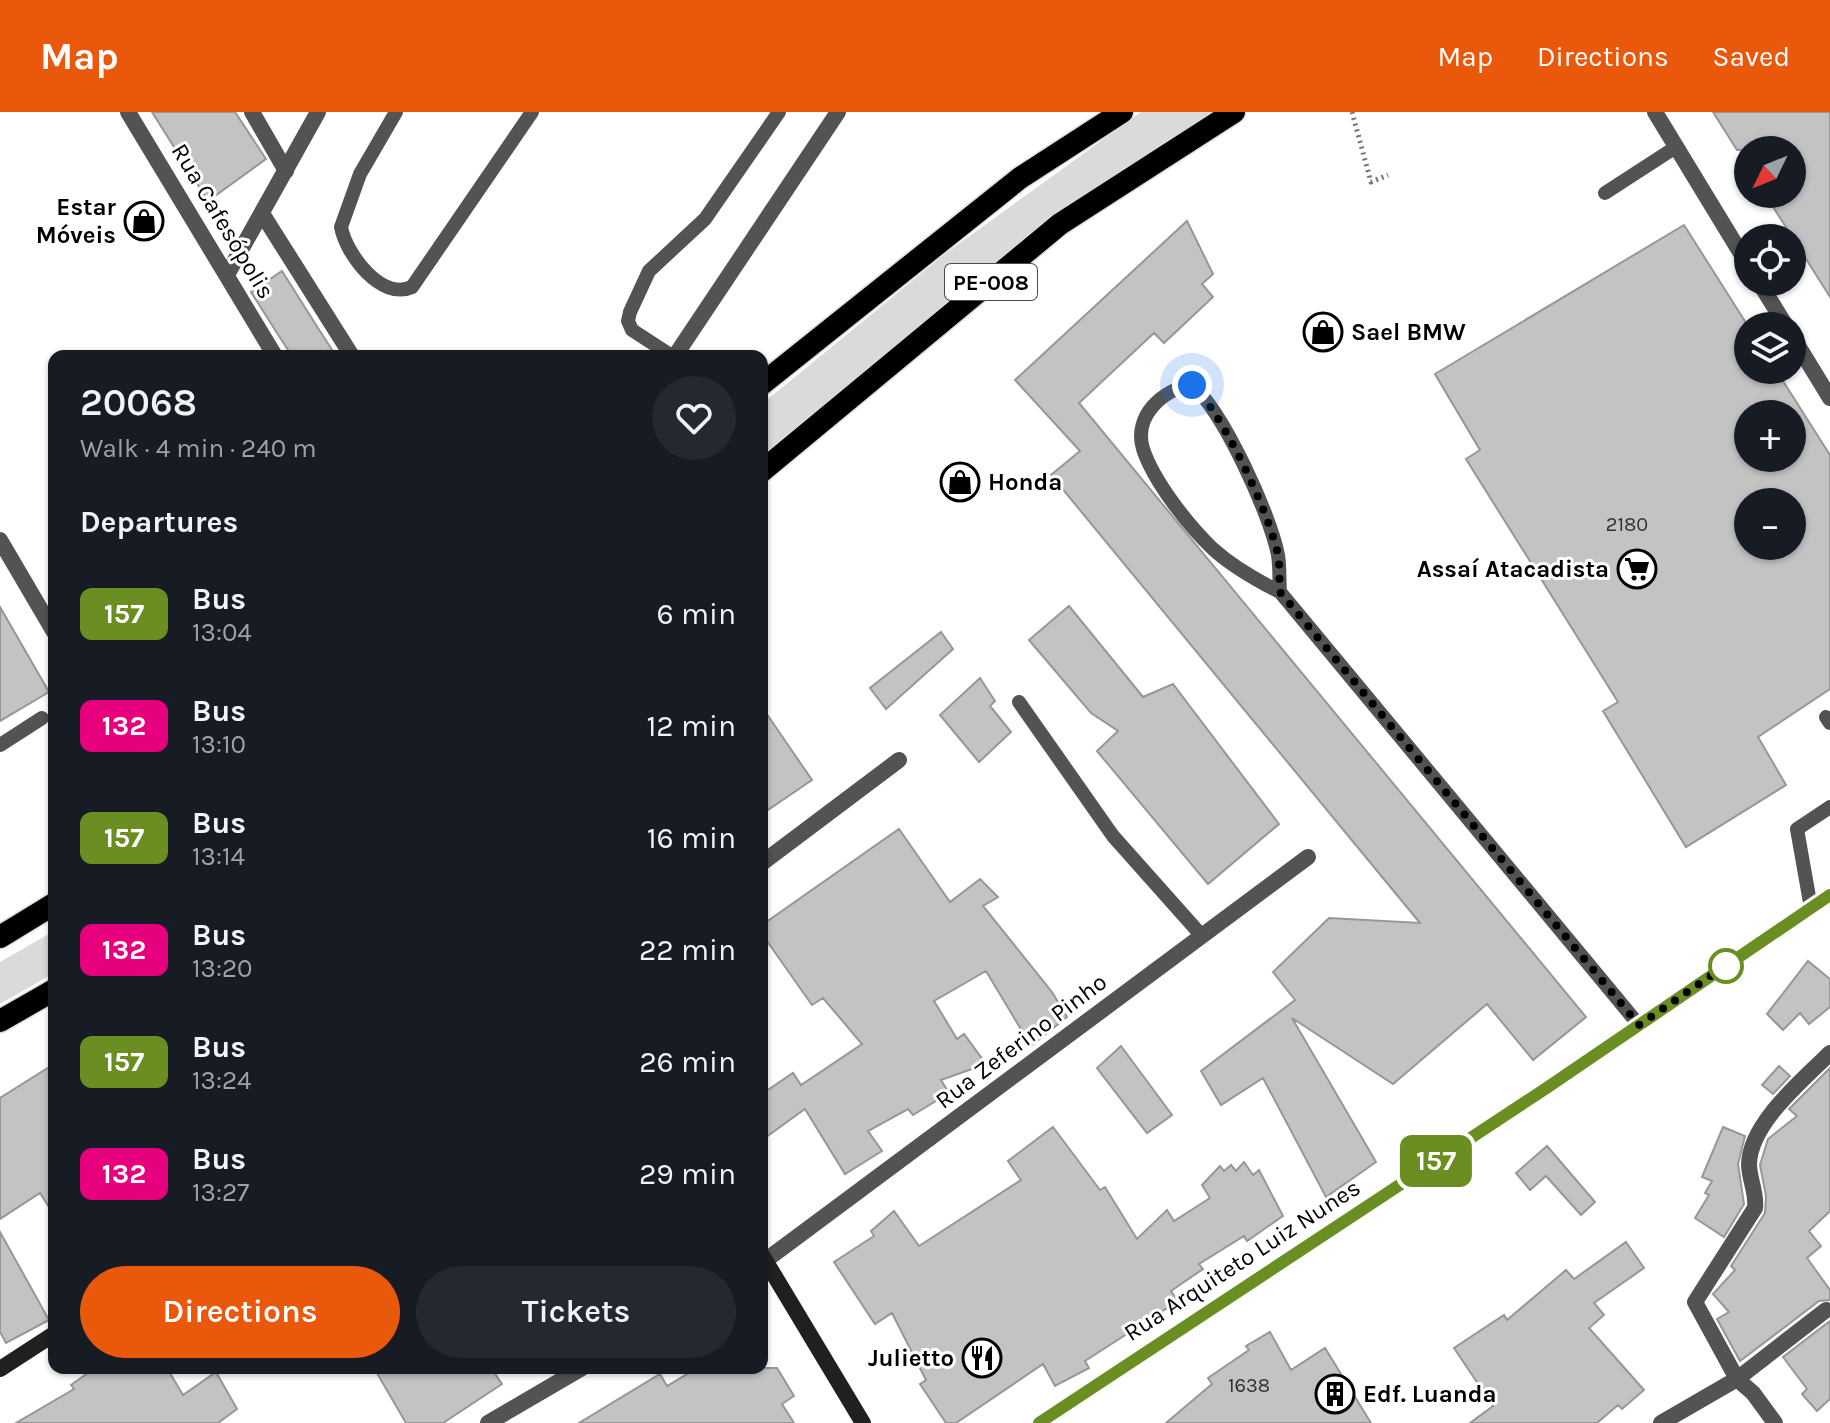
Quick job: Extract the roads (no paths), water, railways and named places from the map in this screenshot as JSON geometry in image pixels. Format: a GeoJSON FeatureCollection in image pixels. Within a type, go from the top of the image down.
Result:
{"type":"FeatureCollection","features":[{"type":"Feature","properties":{"kind":"highway","name":"PE-008"},"geometry":{"type":"LineString","coordinates":[[768,379],[1020,178],[1122,112]]}},
{"type":"Feature","properties":{"kind":"highway","name":"PE-008"},"geometry":{"type":"LineString","coordinates":[[768,466],[1060,224],[1234,112]]}},
{"type":"Feature","properties":{"kind":"highway"},"geometry":{"type":"LineString","coordinates":[[0,937],[48,908]]}},
{"type":"Feature","properties":{"kind":"highway"},"geometry":{"type":"LineString","coordinates":[[0,1021],[48,993]]}},
{"type":"Feature","properties":{"kind":"main road","name":"Rua Arquiteto Luiz Nunes"},"geometry":{"type":"LineString","coordinates":[[1039,1423],[1830,895]]}},
{"type":"Feature","properties":{"kind":"main road"},"geometry":{"type":"LineString","coordinates":[[768,1268],[863,1423]]}},
{"type":"Feature","properties":{"kind":"main road"},"geometry":{"type":"LineString","coordinates":[[0,1369],[48,1338]]}},
{"type":"Feature","properties":{"kind":"street","name":"Rua Cafesópolis"},"geometry":{"type":"LineString","coordinates":[[128,112],[228,273],[272,350]]}},
{"type":"Feature","properties":{"kind":"street"},"geometry":{"type":"LineString","coordinates":[[252,112],[286,171]]}},
{"type":"Feature","properties":{"kind":"street"},"geometry":{"type":"LineString","coordinates":[[228,273],[318,112]]}},
{"type":"Feature","properties":{"kind":"street"},"geometry":{"type":"LineString","coordinates":[[678,350],[838,112]]}},
{"type":"Feature","properties":{"kind":"street"},"geometry":{"type":"LineString","coordinates":[[1655,112],[1734,242]]}},
{"type":"Feature","properties":{"kind":"street"},"geometry":{"type":"LineString","coordinates":[[263,215],[348,350]]}},
{"type":"Feature","properties":{"kind":"street"},"geometry":{"type":"LineString","coordinates":[[1806,359],[1830,398]]}},
{"type":"Feature","properties":{"kind":"street"},"geometry":{"type":"LineString","coordinates":[[0,540],[48,622]]}},
{"type":"Feature","properties":{"kind":"street"},"geometry":{"type":"LineString","coordinates":[[768,858],[899,760]]}},
{"type":"Feature","properties":{"kind":"street","name":"Rua Zeferino Pinho"},"geometry":{"type":"LineString","coordinates":[[768,1256],[1308,857]]}},
{"type":"Feature","properties":{"kind":"street"},"geometry":{"type":"LineString","coordinates":[[1775,1423],[1753,1393],[1737,1379],[1695,1302],[1755,1208],[1749,1162],[1761,1130],[1782,1100],[1830,1053]]}},
{"type":"Feature","properties":{"kind":"street"},"geometry":{"type":"LineString","coordinates":[[1661,1423],[1737,1379],[1826,1310]]}},
{"type":"Feature","properties":{"kind":"street"},"geometry":{"type":"LineString","coordinates":[[488,1423],[572,1374]]}},
{"type":"Feature","properties":{"kind":"lane"},"geometry":{"type":"LineString","coordinates":[[396,112],[360,174],[341,227],[353,256],[372,276],[393,290],[402,291],[412,287],[532,112]]}},
{"type":"Feature","properties":{"kind":"lane"},"geometry":{"type":"LineString","coordinates":[[664,350],[632,330],[628,321],[649,271],[705,219],[779,112]]}},
{"type":"Feature","properties":{"kind":"lane"},"geometry":{"type":"LineString","coordinates":[[1605,193],[1676,147]]}},
{"type":"Feature","properties":{"kind":"lane"},"geometry":{"type":"LineString","coordinates":[[1280,592],[1278,555],[1264,515],[1223,425],[1206,397],[1192,385],[1175,387],[1154,403],[1142,424],[1143,447],[1185,519],[1214,550],[1250,578],[1280,592],[1639,1025]]}},
{"type":"Feature","properties":{"kind":"lane"},"geometry":{"type":"LineString","coordinates":[[1019,702],[1113,836],[1202,936]]}},
{"type":"Feature","properties":{"kind":"lane"},"geometry":{"type":"LineString","coordinates":[[0,745],[42,718]]}},
{"type":"Feature","properties":{"kind":"lane"},"geometry":{"type":"LineString","coordinates":[[1811,908],[1797,829],[1830,807]]}},
{"type":"Feature","properties":{"kind":"place","name":"Estar Móveis"},"geometry":{"type":"Point","coordinates":[144,221]}},
{"type":"Feature","properties":{"kind":"place","name":"Sael BMW"},"geometry":{"type":"Point","coordinates":[1323,332]}},
{"type":"Feature","properties":{"kind":"place","name":"Honda"},"geometry":{"type":"Point","coordinates":[960,482]}},
{"type":"Feature","properties":{"kind":"place","name":"Assaí Atacadista"},"geometry":{"type":"Point","coordinates":[1637,569]}},
{"type":"Feature","properties":{"kind":"place","name":"Julietto"},"geometry":{"type":"Point","coordinates":[982,1358]}},
{"type":"Feature","properties":{"kind":"place","name":"Edf. Luanda"},"geometry":{"type":"Point","coordinates":[1335,1394]}}]}
